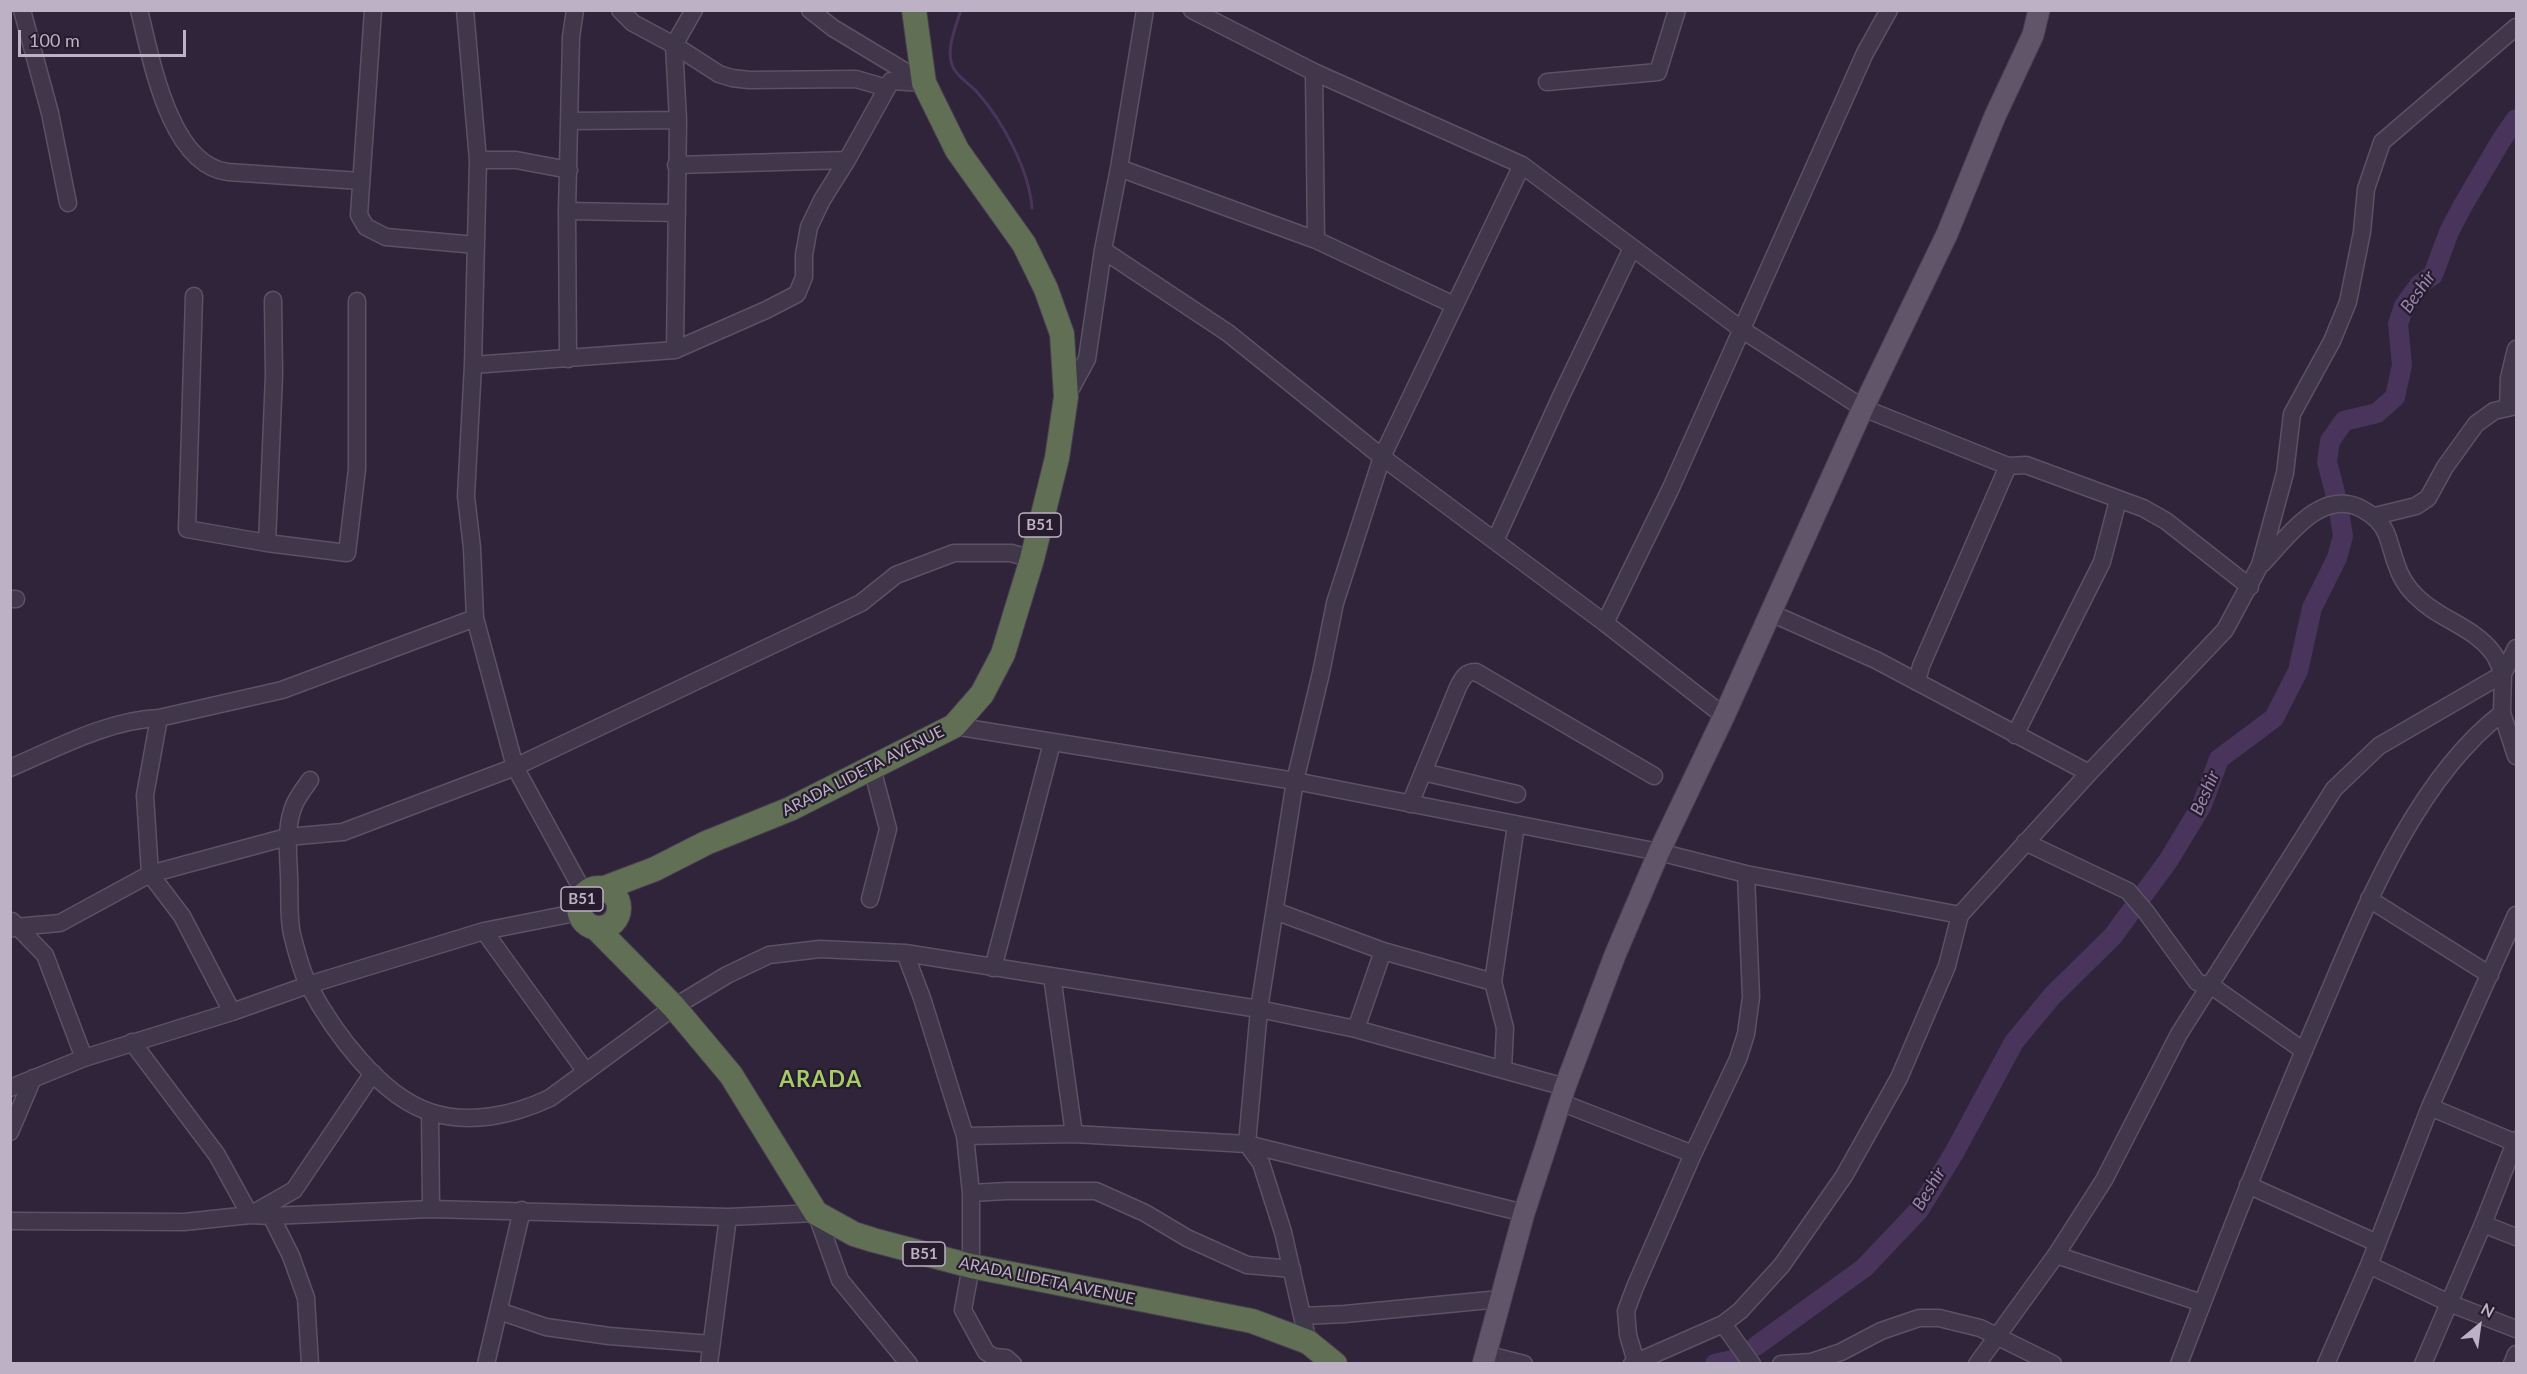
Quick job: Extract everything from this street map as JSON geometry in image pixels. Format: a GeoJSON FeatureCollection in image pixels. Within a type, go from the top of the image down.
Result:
{"type":"FeatureCollection","features":[{"type":"Feature","properties":{"kind":"highway","name":"ARADA LIDETA AVENUE"},"geometry":{"type":"LineString","coordinates":[[591,906],[706,843],[790,809],[954,726],[982,694],[1004,654],[1032,559],[1057,458],[1066,397],[1062,334],[1046,289],[1024,244],[957,150],[924,83],[914,10]]}},
{"type":"Feature","properties":{"kind":"highway","name":"ARADA LIDETA AVENUE"},"geometry":{"type":"LineString","coordinates":[[591,906],[611,925],[618,913],[655,869]]}},
{"type":"Feature","properties":{"kind":"highway","name":"ARADA LIDETA AVENUE"},"geometry":{"type":"LineString","coordinates":[[591,906],[610,892],[617,898],[618,913],[631,962]]}},
{"type":"Feature","properties":{"kind":"highway","name":"ARADA LIDETA AVENUE"},"geometry":{"type":"LineString","coordinates":[[591,906],[631,962],[674,1007],[731,1075],[816,1213],[854,1234],[971,1266],[1252,1321],[1308,1342],[1335,1364]]}},
{"type":"Feature","properties":{"kind":"main road"},"geometry":{"type":"LineString","coordinates":[[1484,1359],[1524,1214],[1563,1094],[1615,955],[1659,852],[1771,614],[1863,408],[1947,234],[1995,116],[2033,35],[2039,10]]}},
{"type":"Feature","properties":{"kind":"street"},"geometry":{"type":"LineString","coordinates":[[22,10],[50,113],[68,203]]}},
{"type":"Feature","properties":{"kind":"street"},"geometry":{"type":"LineString","coordinates":[[139,10],[156,77],[174,123],[184,142],[210,167],[228,172],[360,181]]}},
{"type":"Feature","properties":{"kind":"street"},"geometry":{"type":"LineString","coordinates":[[372,10],[359,215],[366,227],[386,237],[477,245]]}},
{"type":"Feature","properties":{"kind":"street"},"geometry":{"type":"LineString","coordinates":[[10,1088],[84,1058],[232,1012],[308,985],[484,932],[591,906],[516,767],[476,618],[466,496],[473,365],[478,160],[465,10]]}},
{"type":"Feature","properties":{"kind":"street"},"geometry":{"type":"LineString","coordinates":[[568,359],[567,211],[571,121],[571,37],[575,10]]}},
{"type":"Feature","properties":{"kind":"street"},"geometry":{"type":"LineString","coordinates":[[620,10],[633,23],[674,45],[719,74],[732,78],[749,80],[856,79],[887,88]]}},
{"type":"Feature","properties":{"kind":"street"},"geometry":{"type":"LineString","coordinates":[[675,350],[678,120],[674,45],[694,10]]}},
{"type":"Feature","properties":{"kind":"street"},"geometry":{"type":"LineString","coordinates":[[810,10],[842,34],[924,83]]}},
{"type":"Feature","properties":{"kind":"street"},"geometry":{"type":"LineString","coordinates":[[1066,397],[1087,359],[1103,250],[1145,10]]}},
{"type":"Feature","properties":{"kind":"street"},"geometry":{"type":"LineString","coordinates":[[1192,10],[1314,72],[1522,165],[1741,329],[1863,408],[2008,466],[2026,465],[2143,508],[2166,521],[2250,587]]}},
{"type":"Feature","properties":{"kind":"street"},"geometry":{"type":"LineString","coordinates":[[1547,82],[1658,72],[1677,10]]}},
{"type":"Feature","properties":{"kind":"street"},"geometry":{"type":"LineString","coordinates":[[1605,623],[1670,490],[1865,53],[1888,10]]}},
{"type":"Feature","properties":{"kind":"street"},"geometry":{"type":"LineString","coordinates":[[1746,874],[1751,997],[1746,1034],[1738,1059],[1693,1154],[1626,1311],[1634,1363],[1723,1324],[1740,1311],[1782,1265],[1844,1176],[1899,1078],[1947,966],[1960,915],[2089,773],[2225,630],[2260,565],[2285,473],[2292,414],[2332,341],[2348,302],[2362,232],[2366,189],[2382,142],[2517,27]]}},
{"type":"Feature","properties":{"kind":"street"},"geometry":{"type":"LineString","coordinates":[[1314,72],[1316,240]]}},
{"type":"Feature","properties":{"kind":"street"},"geometry":{"type":"LineString","coordinates":[[473,365],[675,350],[797,294],[804,277],[804,255],[809,227],[822,200],[891,81],[924,83]]}},
{"type":"Feature","properties":{"kind":"street"},"geometry":{"type":"LineString","coordinates":[[571,121],[678,120]]}},
{"type":"Feature","properties":{"kind":"street"},"geometry":{"type":"LineString","coordinates":[[478,160],[516,160],[569,170]]}},
{"type":"Feature","properties":{"kind":"street"},"geometry":{"type":"LineString","coordinates":[[676,165],[847,160]]}},
{"type":"Feature","properties":{"kind":"street"},"geometry":{"type":"LineString","coordinates":[[1308,1342],[1283,1232],[1261,1163],[1248,1144],[1259,1009],[1295,781],[1335,603],[1382,457],[1522,165]]}},
{"type":"Feature","properties":{"kind":"street"},"geometry":{"type":"LineString","coordinates":[[1119,168],[1316,240],[1454,305]]}},
{"type":"Feature","properties":{"kind":"street"},"geometry":{"type":"LineString","coordinates":[[567,211],[677,213]]}},
{"type":"Feature","properties":{"kind":"street"},"geometry":{"type":"LineString","coordinates":[[1495,541],[1632,248]]}},
{"type":"Feature","properties":{"kind":"street"},"geometry":{"type":"LineString","coordinates":[[1103,250],[1228,333],[1382,457],[1605,623],[1724,716]]}},
{"type":"Feature","properties":{"kind":"street"},"geometry":{"type":"LineString","coordinates":[[194,296],[186,529],[267,543],[347,553],[357,469],[357,301]]}},
{"type":"Feature","properties":{"kind":"street"},"geometry":{"type":"LineString","coordinates":[[267,543],[274,386],[273,300]]}},
{"type":"Feature","properties":{"kind":"street"},"geometry":{"type":"LineString","coordinates":[[2375,516],[2416,506],[2428,498],[2445,467],[2476,424],[2494,411],[2512,407],[2509,378],[2517,349]]}},
{"type":"Feature","properties":{"kind":"street"},"geometry":{"type":"LineString","coordinates":[[1917,682],[1921,666],[2008,466]]}},
{"type":"Feature","properties":{"kind":"street"},"geometry":{"type":"LineString","coordinates":[[2015,735],[2102,562],[2118,500]]}},
{"type":"Feature","properties":{"kind":"street"},"geometry":{"type":"LineString","coordinates":[[2260,565],[2307,517],[2323,507],[2353,504],[2375,516],[2386,533],[2391,555],[2402,580],[2416,597],[2433,610],[2463,626],[2493,653],[2503,674]]}},
{"type":"Feature","properties":{"kind":"street"},"geometry":{"type":"LineString","coordinates":[[12,925],[60,922],[150,874],[287,837],[343,832],[516,767],[861,603],[896,575],[954,553],[1011,553],[1032,559]]}},
{"type":"Feature","properties":{"kind":"street"},"geometry":{"type":"LineString","coordinates":[[1771,614],[1849,648],[2089,773]]}},
{"type":"Feature","properties":{"kind":"street"},"geometry":{"type":"LineString","coordinates":[[10,768],[95,733],[141,719],[159,718],[282,690],[476,618]]}},
{"type":"Feature","properties":{"kind":"street"},"geometry":{"type":"LineString","coordinates":[[2517,648],[2503,674],[2502,714],[2517,756]]}},
{"type":"Feature","properties":{"kind":"street"},"geometry":{"type":"LineString","coordinates":[[1410,804],[1458,687],[1464,675],[1476,672],[1654,776]]}},
{"type":"Feature","properties":{"kind":"street"},"geometry":{"type":"LineString","coordinates":[[1977,1364],[2056,1255],[2104,1180],[2163,1063],[2334,789],[2379,746],[2503,674]]}},
{"type":"Feature","properties":{"kind":"street"},"geometry":{"type":"LineString","coordinates":[[2179,1364],[2248,1185],[2369,899],[2438,780],[2458,754],[2502,714]]}},
{"type":"Feature","properties":{"kind":"street"},"geometry":{"type":"LineString","coordinates":[[159,718],[145,795],[150,874],[182,916],[232,1012]]}},
{"type":"Feature","properties":{"kind":"street"},"geometry":{"type":"LineString","coordinates":[[954,726],[1295,781],[1659,852],[1746,874],[1960,915]]}},
{"type":"Feature","properties":{"kind":"street"},"geometry":{"type":"LineString","coordinates":[[993,968],[1052,743]]}},
{"type":"Feature","properties":{"kind":"street"},"geometry":{"type":"LineString","coordinates":[[870,899],[888,829],[872,768]]}},
{"type":"Feature","properties":{"kind":"street"},"geometry":{"type":"LineString","coordinates":[[1423,772],[1517,794]]}},
{"type":"Feature","properties":{"kind":"street"},"geometry":{"type":"LineString","coordinates":[[310,780],[294,804],[287,837],[291,932],[308,985],[339,1033],[373,1073],[395,1093],[430,1112],[460,1118],[498,1116],[531,1107],[550,1098],[674,1007],[727,975],[770,955],[820,949],[905,953],[1259,1009],[1356,1029],[1503,1069],[1693,1154]]}},
{"type":"Feature","properties":{"kind":"street"},"geometry":{"type":"LineString","coordinates":[[1503,1069],[1505,1028],[1493,982],[1516,825]]}},
{"type":"Feature","properties":{"kind":"street"},"geometry":{"type":"LineString","coordinates":[[2025,842],[2128,891],[2197,982],[2209,986],[2304,1051]]}},
{"type":"Feature","properties":{"kind":"street"},"geometry":{"type":"LineString","coordinates":[[2369,899],[2490,975]]}},
{"type":"Feature","properties":{"kind":"street"},"geometry":{"type":"LineString","coordinates":[[1275,911],[1383,951],[1493,982]]}},
{"type":"Feature","properties":{"kind":"street"},"geometry":{"type":"LineString","coordinates":[[2326,1364],[2377,1243],[2430,1107],[2517,915]]}},
{"type":"Feature","properties":{"kind":"street"},"geometry":{"type":"LineString","coordinates":[[12,925],[45,956],[84,1058]]}},
{"type":"Feature","properties":{"kind":"street"},"geometry":{"type":"LineString","coordinates":[[484,932],[586,1072]]}},
{"type":"Feature","properties":{"kind":"street"},"geometry":{"type":"LineString","coordinates":[[1356,1029],[1383,951]]}},
{"type":"Feature","properties":{"kind":"street"},"geometry":{"type":"LineString","coordinates":[[905,953],[922,998],[965,1136],[970,1193],[971,1266],[963,1304],[967,1319],[986,1352],[994,1357],[1006,1358],[1013,1364]]}},
{"type":"Feature","properties":{"kind":"street"},"geometry":{"type":"LineString","coordinates":[[1052,976],[1074,1134]]}},
{"type":"Feature","properties":{"kind":"street"},"geometry":{"type":"LineString","coordinates":[[132,1042],[217,1155],[250,1215]]}},
{"type":"Feature","properties":{"kind":"street"},"geometry":{"type":"LineString","coordinates":[[250,1215],[294,1190],[373,1073]]}},
{"type":"Feature","properties":{"kind":"street"},"geometry":{"type":"LineString","coordinates":[[10,1132],[33,1078]]}},
{"type":"Feature","properties":{"kind":"street"},"geometry":{"type":"LineString","coordinates":[[2423,1364],[2516,1142],[2430,1107]]}},
{"type":"Feature","properties":{"kind":"street"},"geometry":{"type":"LineString","coordinates":[[430,1112],[431,1209]]}},
{"type":"Feature","properties":{"kind":"street"},"geometry":{"type":"LineString","coordinates":[[965,1136],[1074,1134],[1248,1144],[1524,1214]]}},
{"type":"Feature","properties":{"kind":"street"},"geometry":{"type":"LineString","coordinates":[[2248,1185],[2377,1243]]}},
{"type":"Feature","properties":{"kind":"street"},"geometry":{"type":"LineString","coordinates":[[970,1193],[1096,1191],[1145,1213],[1187,1238],[1247,1264],[1292,1269]]}},
{"type":"Feature","properties":{"kind":"street"},"geometry":{"type":"LineString","coordinates":[[10,1221],[184,1222],[250,1215],[431,1209],[728,1217],[816,1213],[840,1280],[909,1364]]}},
{"type":"Feature","properties":{"kind":"street"},"geometry":{"type":"LineString","coordinates":[[486,1364],[522,1210]]}},
{"type":"Feature","properties":{"kind":"street"},"geometry":{"type":"LineString","coordinates":[[272,1216],[291,1256],[306,1298],[310,1364]]}},
{"type":"Feature","properties":{"kind":"street"},"geometry":{"type":"LineString","coordinates":[[709,1364],[728,1217]]}},
{"type":"Feature","properties":{"kind":"street"},"geometry":{"type":"LineString","coordinates":[[2483,1224],[2517,1237]]}},
{"type":"Feature","properties":{"kind":"street"},"geometry":{"type":"LineString","coordinates":[[2056,1255],[2202,1303]]}},
{"type":"Feature","properties":{"kind":"street"},"geometry":{"type":"LineString","coordinates":[[2368,1265],[2449,1303],[2517,1329]]}},
{"type":"Feature","properties":{"kind":"street"},"geometry":{"type":"LineString","coordinates":[[1303,1316],[1500,1299]]}},
{"type":"Feature","properties":{"kind":"street"},"geometry":{"type":"LineString","coordinates":[[499,1311],[546,1327],[609,1336],[711,1344]]}},
{"type":"Feature","properties":{"kind":"street"},"geometry":{"type":"LineString","coordinates":[[1781,1364],[1838,1358],[1881,1331],[1919,1318],[1939,1318],[1957,1321],[1996,1335],[2053,1364]]}},
{"type":"Feature","properties":{"kind":"street"},"geometry":{"type":"LineString","coordinates":[[1723,1324],[1752,1364]]}},
{"type":"Feature","properties":{"kind":"street"},"geometry":{"type":"LineString","coordinates":[[2512,1364],[2517,1354]]}},
{"type":"Feature","properties":{"kind":"street"},"geometry":{"type":"LineString","coordinates":[[1484,1359],[1524,1364]]}},
{"type":"Feature","properties":{"kind":"waterway"},"geometry":{"type":"LineString","coordinates":[[961,10],[952,40],[951,63],[959,75],[987,104],[1005,131],[1026,178],[1032,208]]}},
{"type":"Feature","properties":{"kind":"waterway","name":"Beshir"},"geometry":{"type":"LineString","coordinates":[[1756,1346],[1864,1268],[1919,1210],[1954,1153],[2014,1042],[2052,996],[2113,936],[2168,861],[2202,805],[2219,759],[2274,718],[2298,671],[2312,608],[2337,558],[2343,536],[2338,504],[2327,462],[2330,441],[2344,421],[2377,413],[2395,397],[2402,365],[2398,324],[2404,306],[2420,284],[2433,275],[2449,232],[2462,207],[2516,119]]}},
{"type":"Feature","properties":{"kind":"waterway","name":"Beshir"},"geometry":{"type":"LineString","coordinates":[[1715,1364],[1736,1359]]}},
{"type":"Feature","properties":{"kind":"district","name":"ARADA"},"geometry":{"type":"Point","coordinates":[821,1080]}}]}
